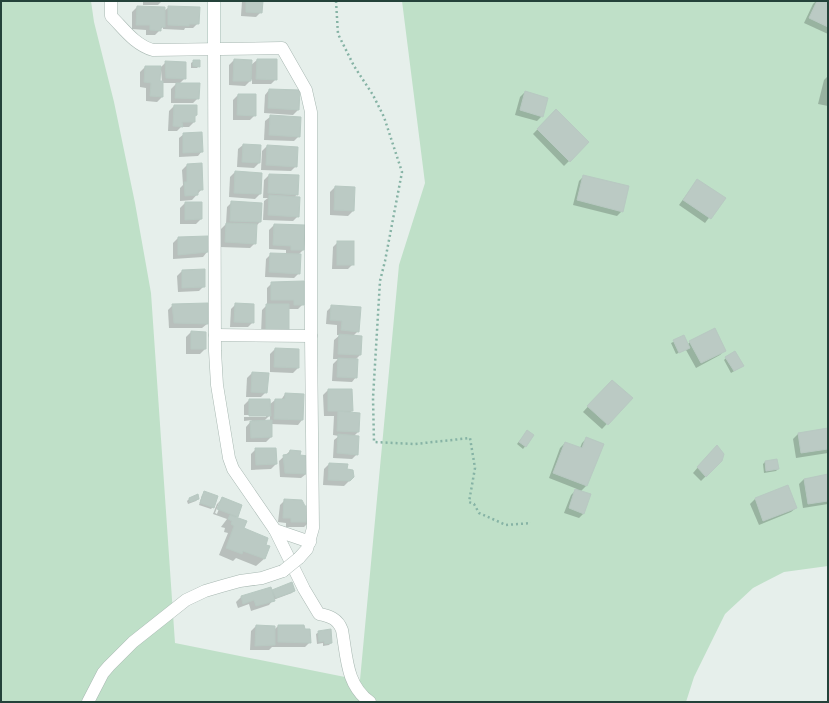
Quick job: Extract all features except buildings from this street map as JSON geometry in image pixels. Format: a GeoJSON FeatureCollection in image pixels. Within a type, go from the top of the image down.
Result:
{"type":"FeatureCollection","features":[{"type":"Feature","properties":{"kind":"street"},"geometry":{"type":"LineString","coordinates":[[88,702],[103,673],[109,666],[133,642],[186,600],[216,587],[240,581],[262,578],[283,571],[299,558],[307,549],[313,528],[311,112],[306,90],[282,48],[153,50],[144,48],[111,16],[111,1]]}},
{"type":"Feature","properties":{"kind":"street"},"geometry":{"type":"LineString","coordinates":[[214,1],[215,335],[217,385],[229,458],[233,469],[275,530],[304,589],[319,614],[327,616],[339,623],[342,630],[352,682],[363,698],[370,702]]}},
{"type":"Feature","properties":{"kind":"street"},"geometry":{"type":"LineString","coordinates":[[215,335],[311,336]]}},
{"type":"Feature","properties":{"kind":"street"},"geometry":{"type":"LineString","coordinates":[[275,530],[310,542]]}},
{"type":"Feature","properties":{"kind":"path"},"geometry":{"type":"LineString","coordinates":[[336,1],[338,34],[354,66],[373,94],[384,117],[402,172],[387,253],[380,281],[373,398],[374,442],[415,444],[470,438],[475,468],[469,502],[474,504],[479,513],[506,525],[531,523]]}},
{"type":"Feature","properties":{"kind":"green space"},"geometry":{"type":"Polygon","coordinates":[[[1,1],[91,1],[94,22],[114,102],[135,203],[151,293],[175,643],[360,680],[399,265],[425,183],[402,1],[828,1],[828,566],[784,572],[753,588],[725,614],[694,677],[686,702],[1,702],[1,1]]]}}]}
